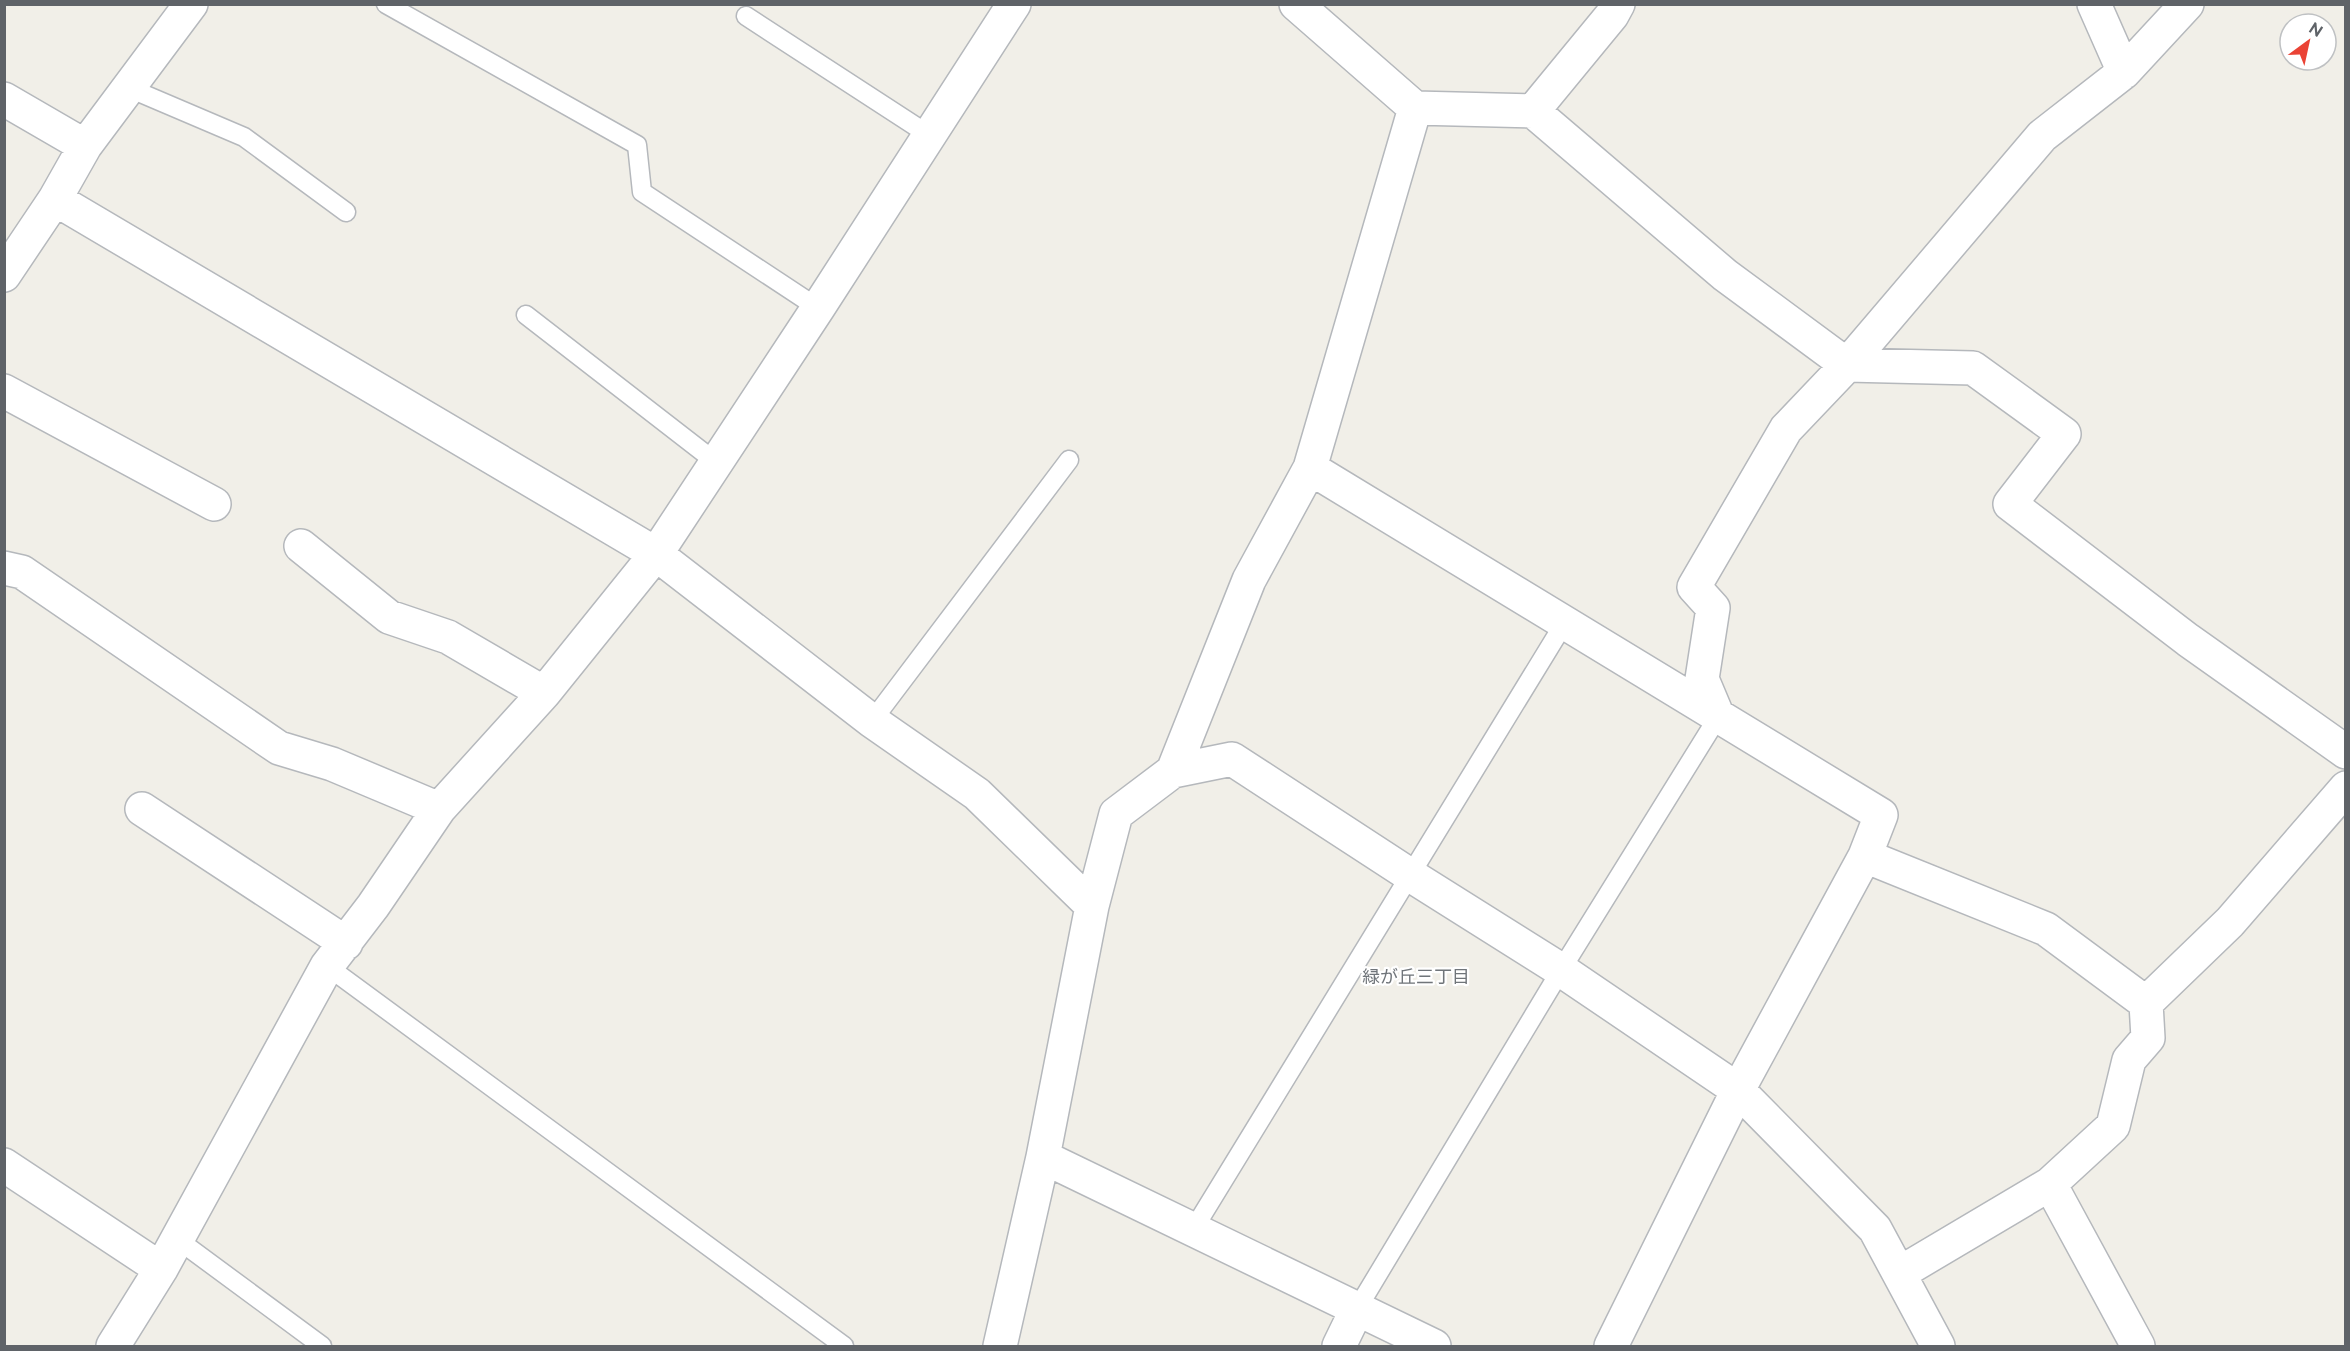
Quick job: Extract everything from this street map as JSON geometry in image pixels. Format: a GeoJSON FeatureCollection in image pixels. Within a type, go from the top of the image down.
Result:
{"type":"FeatureCollection","features":[{"type":"Feature","properties":{"kind":"street"},"geometry":{"type":"LineString","coordinates":[[4,275],[55,199],[85,146],[191,4]]}},
{"type":"Feature","properties":{"kind":"street"},"geometry":{"type":"LineString","coordinates":[[1296,4],[1415,108],[1533,111],[1725,275],[1847,365],[1973,368],[2064,434],[2010,504],[2188,640],[2346,752]]}},
{"type":"Feature","properties":{"kind":"street"},"geometry":{"type":"LineString","coordinates":[[1533,111],[1612,15],[1618,4]]}},
{"type":"Feature","properties":{"kind":"street"},"geometry":{"type":"LineString","coordinates":[[2094,4],[2124,72]]}},
{"type":"Feature","properties":{"kind":"street"},"geometry":{"type":"LineString","coordinates":[[1718,717],[1702,679],[1713,608],[1694,587],[1786,429],[1847,365],[2042,136],[2124,72],[2187,4]]}},
{"type":"Feature","properties":{"kind":"street"},"geometry":{"type":"LineString","coordinates":[[112,1347],[161,1269],[336,954],[373,906],[439,809],[544,693],[656,554],[929,135],[999,9]]}},
{"type":"Feature","properties":{"kind":"street"},"geometry":{"type":"LineString","coordinates":[[4,99],[85,146]]}},
{"type":"Feature","properties":{"kind":"street"},"geometry":{"type":"LineString","coordinates":[[1173,771],[1249,580],[1310,468],[1415,108]]}},
{"type":"Feature","properties":{"kind":"street"},"geometry":{"type":"LineString","coordinates":[[55,199],[656,554],[872,721],[977,794],[1092,906]]}},
{"type":"Feature","properties":{"kind":"street"},"geometry":{"type":"LineString","coordinates":[[4,391],[214,504]]}},
{"type":"Feature","properties":{"kind":"street"},"geometry":{"type":"LineString","coordinates":[[1310,468],[1881,815],[1865,856],[1738,1090],[1611,1347]]}},
{"type":"Feature","properties":{"kind":"street"},"geometry":{"type":"LineString","coordinates":[[301,546],[389,617],[448,637],[544,693]]}},
{"type":"Feature","properties":{"kind":"street"},"geometry":{"type":"LineString","coordinates":[[4,568],[22,572],[279,748],[332,764],[439,809]]}},
{"type":"Feature","properties":{"kind":"street"},"geometry":{"type":"LineString","coordinates":[[1000,1347],[1042,1157],[1092,906],[1116,814],[1173,771],[1232,759],[1561,970],[1738,1090],[1875,1229],[1938,1347]]}},
{"type":"Feature","properties":{"kind":"street"},"geometry":{"type":"LineString","coordinates":[[1900,1273],[2050,1184],[2113,1126],[2129,1060],[2148,1038],[2146,1004],[2230,922],[2346,788]]}},
{"type":"Feature","properties":{"kind":"street"},"geometry":{"type":"LineString","coordinates":[[142,809],[336,954]]}},
{"type":"Feature","properties":{"kind":"street"},"geometry":{"type":"LineString","coordinates":[[1865,856],[2046,929],[2146,1004]]}},
{"type":"Feature","properties":{"kind":"street"},"geometry":{"type":"LineString","coordinates":[[1042,1157],[1434,1347]]}},
{"type":"Feature","properties":{"kind":"street"},"geometry":{"type":"LineString","coordinates":[[4,1165],[161,1269]]}},
{"type":"Feature","properties":{"kind":"street"},"geometry":{"type":"LineString","coordinates":[[2050,1184],[2138,1347]]}},
{"type":"Feature","properties":{"kind":"street"},"geometry":{"type":"LineString","coordinates":[[1339,1347],[1357,1309]]}},
{"type":"Feature","properties":{"kind":"lane"},"geometry":{"type":"LineString","coordinates":[[386,4],[637,145],[642,192],[818,308]]}},
{"type":"Feature","properties":{"kind":"lane"},"geometry":{"type":"LineString","coordinates":[[746,16],[929,135]]}},
{"type":"Feature","properties":{"kind":"lane"},"geometry":{"type":"LineString","coordinates":[[129,88],[244,137],[346,212]]}},
{"type":"Feature","properties":{"kind":"lane"},"geometry":{"type":"LineString","coordinates":[[526,315],[717,463]]}},
{"type":"Feature","properties":{"kind":"lane"},"geometry":{"type":"LineString","coordinates":[[872,721],[1069,460]]}},
{"type":"Feature","properties":{"kind":"lane"},"geometry":{"type":"LineString","coordinates":[[1193,1230],[1565,622]]}},
{"type":"Feature","properties":{"kind":"lane"},"geometry":{"type":"LineString","coordinates":[[1357,1309],[1561,970],[1718,717]]}},
{"type":"Feature","properties":{"kind":"lane"},"geometry":{"type":"LineString","coordinates":[[336,954],[844,1347]]}},
{"type":"Feature","properties":{"kind":"lane"},"geometry":{"type":"LineString","coordinates":[[177,1239],[322,1347]]}},
{"type":"Feature","properties":{"kind":"district","name":"緑が丘三丁目"},"geometry":{"type":"Point","coordinates":[1416,977]}}]}
